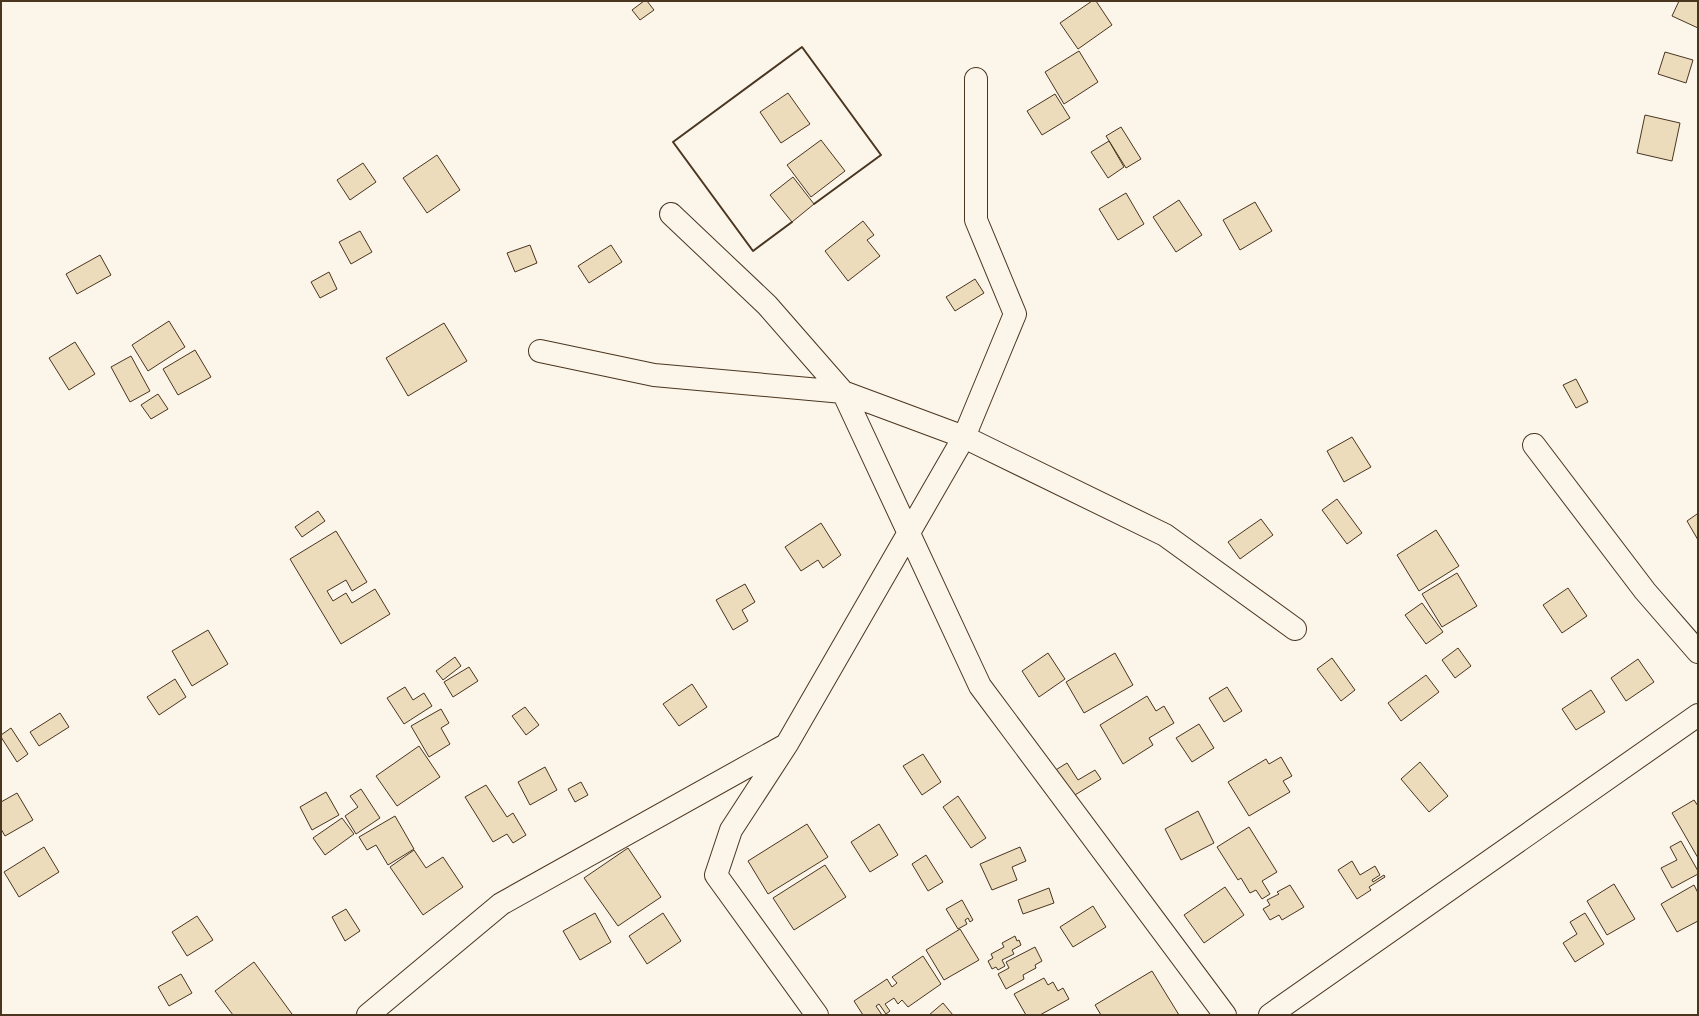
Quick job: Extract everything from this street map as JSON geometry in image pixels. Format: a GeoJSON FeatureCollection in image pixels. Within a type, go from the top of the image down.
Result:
{"type":"FeatureCollection","features":[{"type":"Feature","properties":{"kind":"street"},"geometry":{"type":"LineString","coordinates":[[817,1015],[716,875],[732,830],[787,744],[964,437],[1015,314],[976,220],[976,80]]}},
{"type":"Feature","properties":{"kind":"street"},"geometry":{"type":"LineString","coordinates":[[671,214],[767,305],[843,392],[980,686],[1225,1015]]}},
{"type":"Feature","properties":{"kind":"street"},"geometry":{"type":"LineString","coordinates":[[540,352],[654,375],[843,392],[964,437],[1165,535],[1295,629]]}},
{"type":"Feature","properties":{"kind":"street"},"geometry":{"type":"LineString","coordinates":[[1534,445],[1645,591],[1698,652]]}},
{"type":"Feature","properties":{"kind":"street"},"geometry":{"type":"LineString","coordinates":[[1270,1015],[1698,715]]}},
{"type":"Feature","properties":{"kind":"street"},"geometry":{"type":"LineString","coordinates":[[368,1015],[501,904],[787,744]]}},
{"type":"Feature","properties":{"kind":"building"},"geometry":{"type":"Polygon","coordinates":[[[644,1],[647,1],[654,10],[640,20],[632,10],[644,1]]]}},
{"type":"Feature","properties":{"kind":"building"},"geometry":{"type":"Polygon","coordinates":[[[1092,1],[1096,1],[1112,25],[1078,49],[1060,23],[1092,1]]]}},
{"type":"Feature","properties":{"kind":"building"},"geometry":{"type":"Polygon","coordinates":[[[1679,1],[1698,1],[1698,28],[1672,16],[1679,1]]]}},
{"type":"Feature","properties":{"kind":"building"},"geometry":{"type":"Polygon","coordinates":[[[1079,51],[1098,82],[1064,104],[1045,72],[1079,51]]]}},
{"type":"Feature","properties":{"kind":"building"},"geometry":{"type":"Polygon","coordinates":[[[1665,52],[1693,60],[1686,83],[1658,74],[1665,52]]]}},
{"type":"Feature","properties":{"kind":"building"},"geometry":{"type":"Polygon","coordinates":[[[788,93],[810,124],[781,143],[760,112],[788,93]]]}},
{"type":"Feature","properties":{"kind":"building"},"geometry":{"type":"Polygon","coordinates":[[[1055,94],[1070,118],[1042,135],[1027,111],[1055,94]]]}},
{"type":"Feature","properties":{"kind":"building"},"geometry":{"type":"Polygon","coordinates":[[[1645,115],[1680,123],[1672,161],[1637,153],[1645,115]]]}},
{"type":"Feature","properties":{"kind":"building"},"geometry":{"type":"Polygon","coordinates":[[[1121,127],[1141,159],[1126,168],[1106,136],[1121,127]]]}},
{"type":"Feature","properties":{"kind":"building"},"geometry":{"type":"Polygon","coordinates":[[[821,140],[845,171],[811,197],[787,165],[821,140]]]}},
{"type":"Feature","properties":{"kind":"building"},"geometry":{"type":"Polygon","coordinates":[[[1109,141],[1124,167],[1108,178],[1091,152],[1109,141]]]}},
{"type":"Feature","properties":{"kind":"building"},"geometry":{"type":"Polygon","coordinates":[[[437,155],[460,190],[427,213],[403,178],[437,155]]]}},
{"type":"Feature","properties":{"kind":"building"},"geometry":{"type":"Polygon","coordinates":[[[363,163],[376,182],[350,200],[337,180],[363,163]]]}},
{"type":"Feature","properties":{"kind":"building"},"geometry":{"type":"Polygon","coordinates":[[[793,177],[814,204],[792,222],[770,195],[793,177]]]}},
{"type":"Feature","properties":{"kind":"building"},"geometry":{"type":"Polygon","coordinates":[[[1126,193],[1144,224],[1118,240],[1099,209],[1126,193]]]}},
{"type":"Feature","properties":{"kind":"building"},"geometry":{"type":"Polygon","coordinates":[[[1179,200],[1202,235],[1176,252],[1153,217],[1179,200]]]}},
{"type":"Feature","properties":{"kind":"building"},"geometry":{"type":"Polygon","coordinates":[[[1255,202],[1272,231],[1240,250],[1223,220],[1255,202]]]}},
{"type":"Feature","properties":{"kind":"building"},"geometry":{"type":"Polygon","coordinates":[[[863,221],[874,235],[867,240],[880,256],[848,281],[825,251],[863,221]]]}},
{"type":"Feature","properties":{"kind":"building"},"geometry":{"type":"Polygon","coordinates":[[[360,231],[372,252],[351,264],[339,242],[360,231]]]}},
{"type":"Feature","properties":{"kind":"building"},"geometry":{"type":"Polygon","coordinates":[[[530,245],[537,263],[515,272],[507,253],[530,245]]]}},
{"type":"Feature","properties":{"kind":"building"},"geometry":{"type":"Polygon","coordinates":[[[611,245],[622,262],[589,283],[578,266],[611,245]]]}},
{"type":"Feature","properties":{"kind":"building"},"geometry":{"type":"Polygon","coordinates":[[[100,255],[111,275],[77,294],[66,274],[100,255]]]}},
{"type":"Feature","properties":{"kind":"building"},"geometry":{"type":"Polygon","coordinates":[[[329,272],[337,289],[320,298],[311,282],[329,272]]]}},
{"type":"Feature","properties":{"kind":"building"},"geometry":{"type":"Polygon","coordinates":[[[975,279],[984,293],[955,311],[946,297],[975,279]]]}},
{"type":"Feature","properties":{"kind":"building"},"geometry":{"type":"Polygon","coordinates":[[[169,321],[185,347],[148,371],[132,345],[169,321]]]}},
{"type":"Feature","properties":{"kind":"building"},"geometry":{"type":"Polygon","coordinates":[[[444,323],[467,361],[408,396],[386,358],[444,323]]]}},
{"type":"Feature","properties":{"kind":"building"},"geometry":{"type":"Polygon","coordinates":[[[75,342],[95,374],[69,390],[49,358],[75,342]]]}},
{"type":"Feature","properties":{"kind":"building"},"geometry":{"type":"Polygon","coordinates":[[[195,350],[211,377],[178,395],[163,369],[195,350]]]}},
{"type":"Feature","properties":{"kind":"building"},"geometry":{"type":"Polygon","coordinates":[[[131,356],[150,391],[130,402],[111,367],[131,356]]]}},
{"type":"Feature","properties":{"kind":"building"},"geometry":{"type":"Polygon","coordinates":[[[1576,379],[1588,402],[1576,408],[1563,385],[1576,379]]]}},
{"type":"Feature","properties":{"kind":"building"},"geometry":{"type":"Polygon","coordinates":[[[158,394],[168,409],[151,419],[141,405],[158,394]]]}},
{"type":"Feature","properties":{"kind":"building"},"geometry":{"type":"Polygon","coordinates":[[[1352,437],[1371,467],[1344,482],[1327,451],[1352,437]]]}},
{"type":"Feature","properties":{"kind":"building"},"geometry":{"type":"Polygon","coordinates":[[[1337,499],[1362,533],[1347,544],[1322,510],[1337,499]]]}},
{"type":"Feature","properties":{"kind":"building"},"geometry":{"type":"Polygon","coordinates":[[[318,511],[325,521],[302,537],[295,527],[318,511]]]}},
{"type":"Feature","properties":{"kind":"building"},"geometry":{"type":"Polygon","coordinates":[[[1697,514],[1698,515],[1698,540],[1687,521],[1697,514]]]}},
{"type":"Feature","properties":{"kind":"building"},"geometry":{"type":"Polygon","coordinates":[[[1261,519],[1273,535],[1240,559],[1228,542],[1261,519]]]}},
{"type":"Feature","properties":{"kind":"building"},"geometry":{"type":"Polygon","coordinates":[[[821,523],[841,555],[823,568],[818,560],[801,571],[785,547],[821,523]]]}},
{"type":"Feature","properties":{"kind":"building"},"geometry":{"type":"Polygon","coordinates":[[[1436,530],[1459,566],[1419,591],[1397,555],[1436,530]]]}},
{"type":"Feature","properties":{"kind":"building"},"geometry":{"type":"Polygon","coordinates":[[[336,531],[367,582],[352,591],[346,580],[327,591],[333,601],[346,593],[352,603],[375,589],[390,614],[341,644],[290,559],[336,531]]]}},
{"type":"Feature","properties":{"kind":"building"},"geometry":{"type":"Polygon","coordinates":[[[1457,573],[1477,606],[1442,627],[1422,594],[1457,573]]]}},
{"type":"Feature","properties":{"kind":"building"},"geometry":{"type":"Polygon","coordinates":[[[745,584],[755,602],[742,610],[748,621],[733,630],[716,600],[745,584]]]}},
{"type":"Feature","properties":{"kind":"building"},"geometry":{"type":"Polygon","coordinates":[[[1568,588],[1587,616],[1562,633],[1543,605],[1568,588]]]}},
{"type":"Feature","properties":{"kind":"building"},"geometry":{"type":"Polygon","coordinates":[[[1422,603],[1443,632],[1426,644],[1405,615],[1422,603]]]}},
{"type":"Feature","properties":{"kind":"building"},"geometry":{"type":"Polygon","coordinates":[[[208,630],[228,664],[192,686],[172,651],[208,630]]]}},
{"type":"Feature","properties":{"kind":"building"},"geometry":{"type":"Polygon","coordinates":[[[1458,648],[1471,666],[1455,678],[1442,660],[1458,648]]]}},
{"type":"Feature","properties":{"kind":"building"},"geometry":{"type":"Polygon","coordinates":[[[1048,653],[1065,679],[1039,697],[1022,671],[1048,653]]]}},
{"type":"Feature","properties":{"kind":"building"},"geometry":{"type":"Polygon","coordinates":[[[1115,653],[1133,685],[1084,713],[1066,682],[1115,653]]]}},
{"type":"Feature","properties":{"kind":"building"},"geometry":{"type":"Polygon","coordinates":[[[455,657],[461,666],[443,680],[436,671],[455,657]]]}},
{"type":"Feature","properties":{"kind":"building"},"geometry":{"type":"Polygon","coordinates":[[[1332,658],[1355,690],[1341,701],[1317,669],[1332,658]]]}},
{"type":"Feature","properties":{"kind":"building"},"geometry":{"type":"Polygon","coordinates":[[[1638,659],[1654,682],[1626,701],[1611,678],[1638,659]]]}},
{"type":"Feature","properties":{"kind":"building"},"geometry":{"type":"Polygon","coordinates":[[[469,667],[478,681],[453,697],[444,682],[469,667]]]}},
{"type":"Feature","properties":{"kind":"building"},"geometry":{"type":"Polygon","coordinates":[[[1426,675],[1439,692],[1401,721],[1388,703],[1426,675]]]}},
{"type":"Feature","properties":{"kind":"building"},"geometry":{"type":"Polygon","coordinates":[[[175,679],[186,697],[159,715],[147,697],[175,679]]]}},
{"type":"Feature","properties":{"kind":"building"},"geometry":{"type":"Polygon","coordinates":[[[692,684],[707,707],[679,726],[663,704],[692,684]]]}},
{"type":"Feature","properties":{"kind":"building"},"geometry":{"type":"Polygon","coordinates":[[[405,687],[413,700],[424,693],[432,706],[404,724],[387,698],[405,687]]]}},
{"type":"Feature","properties":{"kind":"building"},"geometry":{"type":"Polygon","coordinates":[[[1227,687],[1242,711],[1224,722],[1209,698],[1227,687]]]}},
{"type":"Feature","properties":{"kind":"building"},"geometry":{"type":"Polygon","coordinates":[[[1591,690],[1605,712],[1576,730],[1562,709],[1591,690]]]}},
{"type":"Feature","properties":{"kind":"building"},"geometry":{"type":"Polygon","coordinates":[[[1147,696],[1156,711],[1164,706],[1174,723],[1149,738],[1153,745],[1123,764],[1100,725],[1147,696]]]}},
{"type":"Feature","properties":{"kind":"building"},"geometry":{"type":"Polygon","coordinates":[[[525,707],[539,725],[526,735],[512,716],[525,707]]]}},
{"type":"Feature","properties":{"kind":"building"},"geometry":{"type":"Polygon","coordinates":[[[441,709],[449,723],[441,728],[450,744],[429,757],[411,726],[441,709]]]}},
{"type":"Feature","properties":{"kind":"building"},"geometry":{"type":"Polygon","coordinates":[[[60,713],[69,727],[39,746],[30,732],[60,713]]]}},
{"type":"Feature","properties":{"kind":"building"},"geometry":{"type":"Polygon","coordinates":[[[1199,724],[1214,748],[1192,762],[1176,738],[1199,724]]]}},
{"type":"Feature","properties":{"kind":"building"},"geometry":{"type":"Polygon","coordinates":[[[11,728],[28,754],[17,762],[1,737],[1,735],[11,728]]]}},
{"type":"Feature","properties":{"kind":"building"},"geometry":{"type":"Polygon","coordinates":[[[419,746],[440,777],[397,806],[376,776],[419,746]]]}},
{"type":"Feature","properties":{"kind":"building"},"geometry":{"type":"Polygon","coordinates":[[[923,754],[941,782],[922,795],[903,766],[923,754]]]}},
{"type":"Feature","properties":{"kind":"building"},"geometry":{"type":"Polygon","coordinates":[[[1281,757],[1292,776],[1283,781],[1290,792],[1249,816],[1228,782],[1266,759],[1269,764],[1281,757]]]}},
{"type":"Feature","properties":{"kind":"building"},"geometry":{"type":"Polygon","coordinates":[[[1420,762],[1448,796],[1429,812],[1401,779],[1420,762]]]}},
{"type":"Feature","properties":{"kind":"building"},"geometry":{"type":"Polygon","coordinates":[[[1067,763],[1078,780],[1095,770],[1101,779],[1070,798],[1054,771],[1067,763]]]}},
{"type":"Feature","properties":{"kind":"building"},"geometry":{"type":"Polygon","coordinates":[[[545,767],[557,790],[530,805],[518,782],[545,767]]]}},
{"type":"Feature","properties":{"kind":"building"},"geometry":{"type":"Polygon","coordinates":[[[581,782],[588,795],[575,802],[568,789],[581,782]]]}},
{"type":"Feature","properties":{"kind":"building"},"geometry":{"type":"Polygon","coordinates":[[[486,785],[507,817],[513,813],[526,835],[513,843],[507,834],[493,842],[465,797],[486,785]]]}},
{"type":"Feature","properties":{"kind":"building"},"geometry":{"type":"Polygon","coordinates":[[[361,789],[380,818],[356,834],[345,816],[358,807],[350,796],[361,789]]]}},
{"type":"Feature","properties":{"kind":"building"},"geometry":{"type":"Polygon","coordinates":[[[326,792],[339,815],[312,830],[300,807],[326,792]]]}},
{"type":"Feature","properties":{"kind":"building"},"geometry":{"type":"Polygon","coordinates":[[[17,793],[33,820],[5,836],[1,829],[1,802],[17,793]]]}},
{"type":"Feature","properties":{"kind":"building"},"geometry":{"type":"Polygon","coordinates":[[[958,796],[986,838],[971,848],[943,807],[958,796]]]}},
{"type":"Feature","properties":{"kind":"building"},"geometry":{"type":"Polygon","coordinates":[[[1694,800],[1698,806],[1698,858],[1672,813],[1694,800]]]}},
{"type":"Feature","properties":{"kind":"building"},"geometry":{"type":"Polygon","coordinates":[[[1198,811],[1214,843],[1181,860],[1165,829],[1198,811]]]}},
{"type":"Feature","properties":{"kind":"building"},"geometry":{"type":"Polygon","coordinates":[[[395,816],[414,849],[388,865],[376,845],[367,850],[359,837],[395,816]]]}},
{"type":"Feature","properties":{"kind":"building"},"geometry":{"type":"Polygon","coordinates":[[[342,818],[354,834],[325,855],[313,838],[342,818]]]}},
{"type":"Feature","properties":{"kind":"building"},"geometry":{"type":"Polygon","coordinates":[[[807,824],[828,857],[768,894],[748,861],[807,824]]]}},
{"type":"Feature","properties":{"kind":"building"},"geometry":{"type":"Polygon","coordinates":[[[879,824],[898,855],[870,872],[851,842],[879,824]]]}},
{"type":"Feature","properties":{"kind":"building"},"geometry":{"type":"Polygon","coordinates":[[[1249,827],[1277,872],[1262,881],[1270,894],[1262,899],[1256,890],[1250,893],[1241,878],[1238,880],[1217,847],[1249,827]]]}},
{"type":"Feature","properties":{"kind":"building"},"geometry":{"type":"Polygon","coordinates":[[[1681,841],[1698,871],[1698,874],[1672,888],[1661,868],[1677,860],[1670,847],[1681,841]]]}},
{"type":"Feature","properties":{"kind":"building"},"geometry":{"type":"Polygon","coordinates":[[[44,847],[59,872],[19,897],[4,872],[44,847]]]}},
{"type":"Feature","properties":{"kind":"building"},"geometry":{"type":"Polygon","coordinates":[[[1020,847],[1026,861],[1012,867],[1017,880],[992,890],[980,864],[1020,847]]]}},
{"type":"Feature","properties":{"kind":"building"},"geometry":{"type":"Polygon","coordinates":[[[628,848],[661,897],[618,926],[584,878],[628,848]]]}},
{"type":"Feature","properties":{"kind":"building"},"geometry":{"type":"Polygon","coordinates":[[[414,850],[426,868],[443,857],[463,887],[423,915],[390,867],[414,850]]]}},
{"type":"Feature","properties":{"kind":"building"},"geometry":{"type":"Polygon","coordinates":[[[926,855],[943,882],[928,891],[912,864],[926,855]]]}},
{"type":"Feature","properties":{"kind":"building"},"geometry":{"type":"Polygon","coordinates":[[[1352,861],[1360,875],[1375,866],[1380,875],[1372,880],[1373,882],[1384,875],[1385,877],[1369,887],[1371,890],[1357,899],[1338,870],[1352,861]]]}},
{"type":"Feature","properties":{"kind":"building"},"geometry":{"type":"Polygon","coordinates":[[[825,865],[846,897],[794,930],[773,898],[825,865]]]}},
{"type":"Feature","properties":{"kind":"building"},"geometry":{"type":"Polygon","coordinates":[[[1614,884],[1635,919],[1607,935],[1587,901],[1614,884]]]}},
{"type":"Feature","properties":{"kind":"building"},"geometry":{"type":"Polygon","coordinates":[[[1290,885],[1304,907],[1282,920],[1279,915],[1270,920],[1263,909],[1270,905],[1267,900],[1279,894],[1277,892],[1290,885]]]}},
{"type":"Feature","properties":{"kind":"building"},"geometry":{"type":"Polygon","coordinates":[[[1694,885],[1698,893],[1698,921],[1677,932],[1661,904],[1694,885]]]}},
{"type":"Feature","properties":{"kind":"building"},"geometry":{"type":"Polygon","coordinates":[[[1225,887],[1244,915],[1204,943],[1184,915],[1225,887]]]}},
{"type":"Feature","properties":{"kind":"building"},"geometry":{"type":"Polygon","coordinates":[[[1049,888],[1054,903],[1023,914],[1018,900],[1049,888]]]}},
{"type":"Feature","properties":{"kind":"building"},"geometry":{"type":"Polygon","coordinates":[[[962,900],[973,920],[970,922],[968,918],[965,920],[967,924],[958,929],[946,909],[962,900]]]}},
{"type":"Feature","properties":{"kind":"building"},"geometry":{"type":"Polygon","coordinates":[[[1093,906],[1106,927],[1073,947],[1060,927],[1093,906]]]}},
{"type":"Feature","properties":{"kind":"building"},"geometry":{"type":"Polygon","coordinates":[[[346,909],[360,931],[345,941],[332,917],[346,909]]]}},
{"type":"Feature","properties":{"kind":"building"},"geometry":{"type":"Polygon","coordinates":[[[595,913],[611,942],[580,960],[563,931],[595,913]]]}},
{"type":"Feature","properties":{"kind":"building"},"geometry":{"type":"Polygon","coordinates":[[[663,913],[681,941],[647,964],[629,936],[663,913]]]}},
{"type":"Feature","properties":{"kind":"building"},"geometry":{"type":"Polygon","coordinates":[[[1585,913],[1604,944],[1575,962],[1563,943],[1577,934],[1570,922],[1585,913]]]}},
{"type":"Feature","properties":{"kind":"building"},"geometry":{"type":"Polygon","coordinates":[[[197,916],[213,940],[187,956],[172,932],[197,916]]]}},
{"type":"Feature","properties":{"kind":"building"},"geometry":{"type":"Polygon","coordinates":[[[960,929],[979,960],[944,980],[926,950],[960,929]]]}},
{"type":"Feature","properties":{"kind":"building"},"geometry":{"type":"Polygon","coordinates":[[[1015,936],[1021,945],[1012,950],[1014,954],[1002,960],[1005,966],[998,970],[996,967],[992,969],[988,961],[993,958],[991,954],[1004,947],[1002,943],[1015,936]]]}},
{"type":"Feature","properties":{"kind":"building"},"geometry":{"type":"Polygon","coordinates":[[[1035,947],[1042,961],[1035,965],[1036,968],[1023,975],[1024,979],[1006,989],[998,974],[1009,968],[1006,962],[1035,947]]]}},
{"type":"Feature","properties":{"kind":"building"},"geometry":{"type":"Polygon","coordinates":[[[923,956],[941,984],[908,1007],[902,1000],[898,1004],[894,998],[885,1004],[890,1011],[886,1014],[879,1004],[876,1006],[882,1015],[863,1015],[854,1001],[887,979],[892,987],[897,983],[892,977],[923,956]]]}},
{"type":"Feature","properties":{"kind":"building"},"geometry":{"type":"Polygon","coordinates":[[[254,962],[292,1014],[233,1015],[215,991],[254,962]]]}},
{"type":"Feature","properties":{"kind":"building"},"geometry":{"type":"Polygon","coordinates":[[[1152,971],[1179,1015],[1101,1015],[1095,1005],[1152,971]]]}},
{"type":"Feature","properties":{"kind":"building"},"geometry":{"type":"Polygon","coordinates":[[[181,974],[192,993],[169,1006],[158,987],[181,974]]]}},
{"type":"Feature","properties":{"kind":"building"},"geometry":{"type":"Polygon","coordinates":[[[1044,978],[1048,985],[1053,982],[1058,991],[1063,988],[1069,999],[1040,1015],[1026,1015],[1014,994],[1044,978]]]}},
{"type":"Feature","properties":{"kind":"building"},"geometry":{"type":"Polygon","coordinates":[[[943,1003],[953,1015],[929,1015],[943,1003]]]}},
{"type":"Feature","properties":{"kind":"wall"},"geometry":{"type":"LineString","coordinates":[[792,222],[753,251],[673,142],[802,47],[881,155],[814,204]]}}]}
